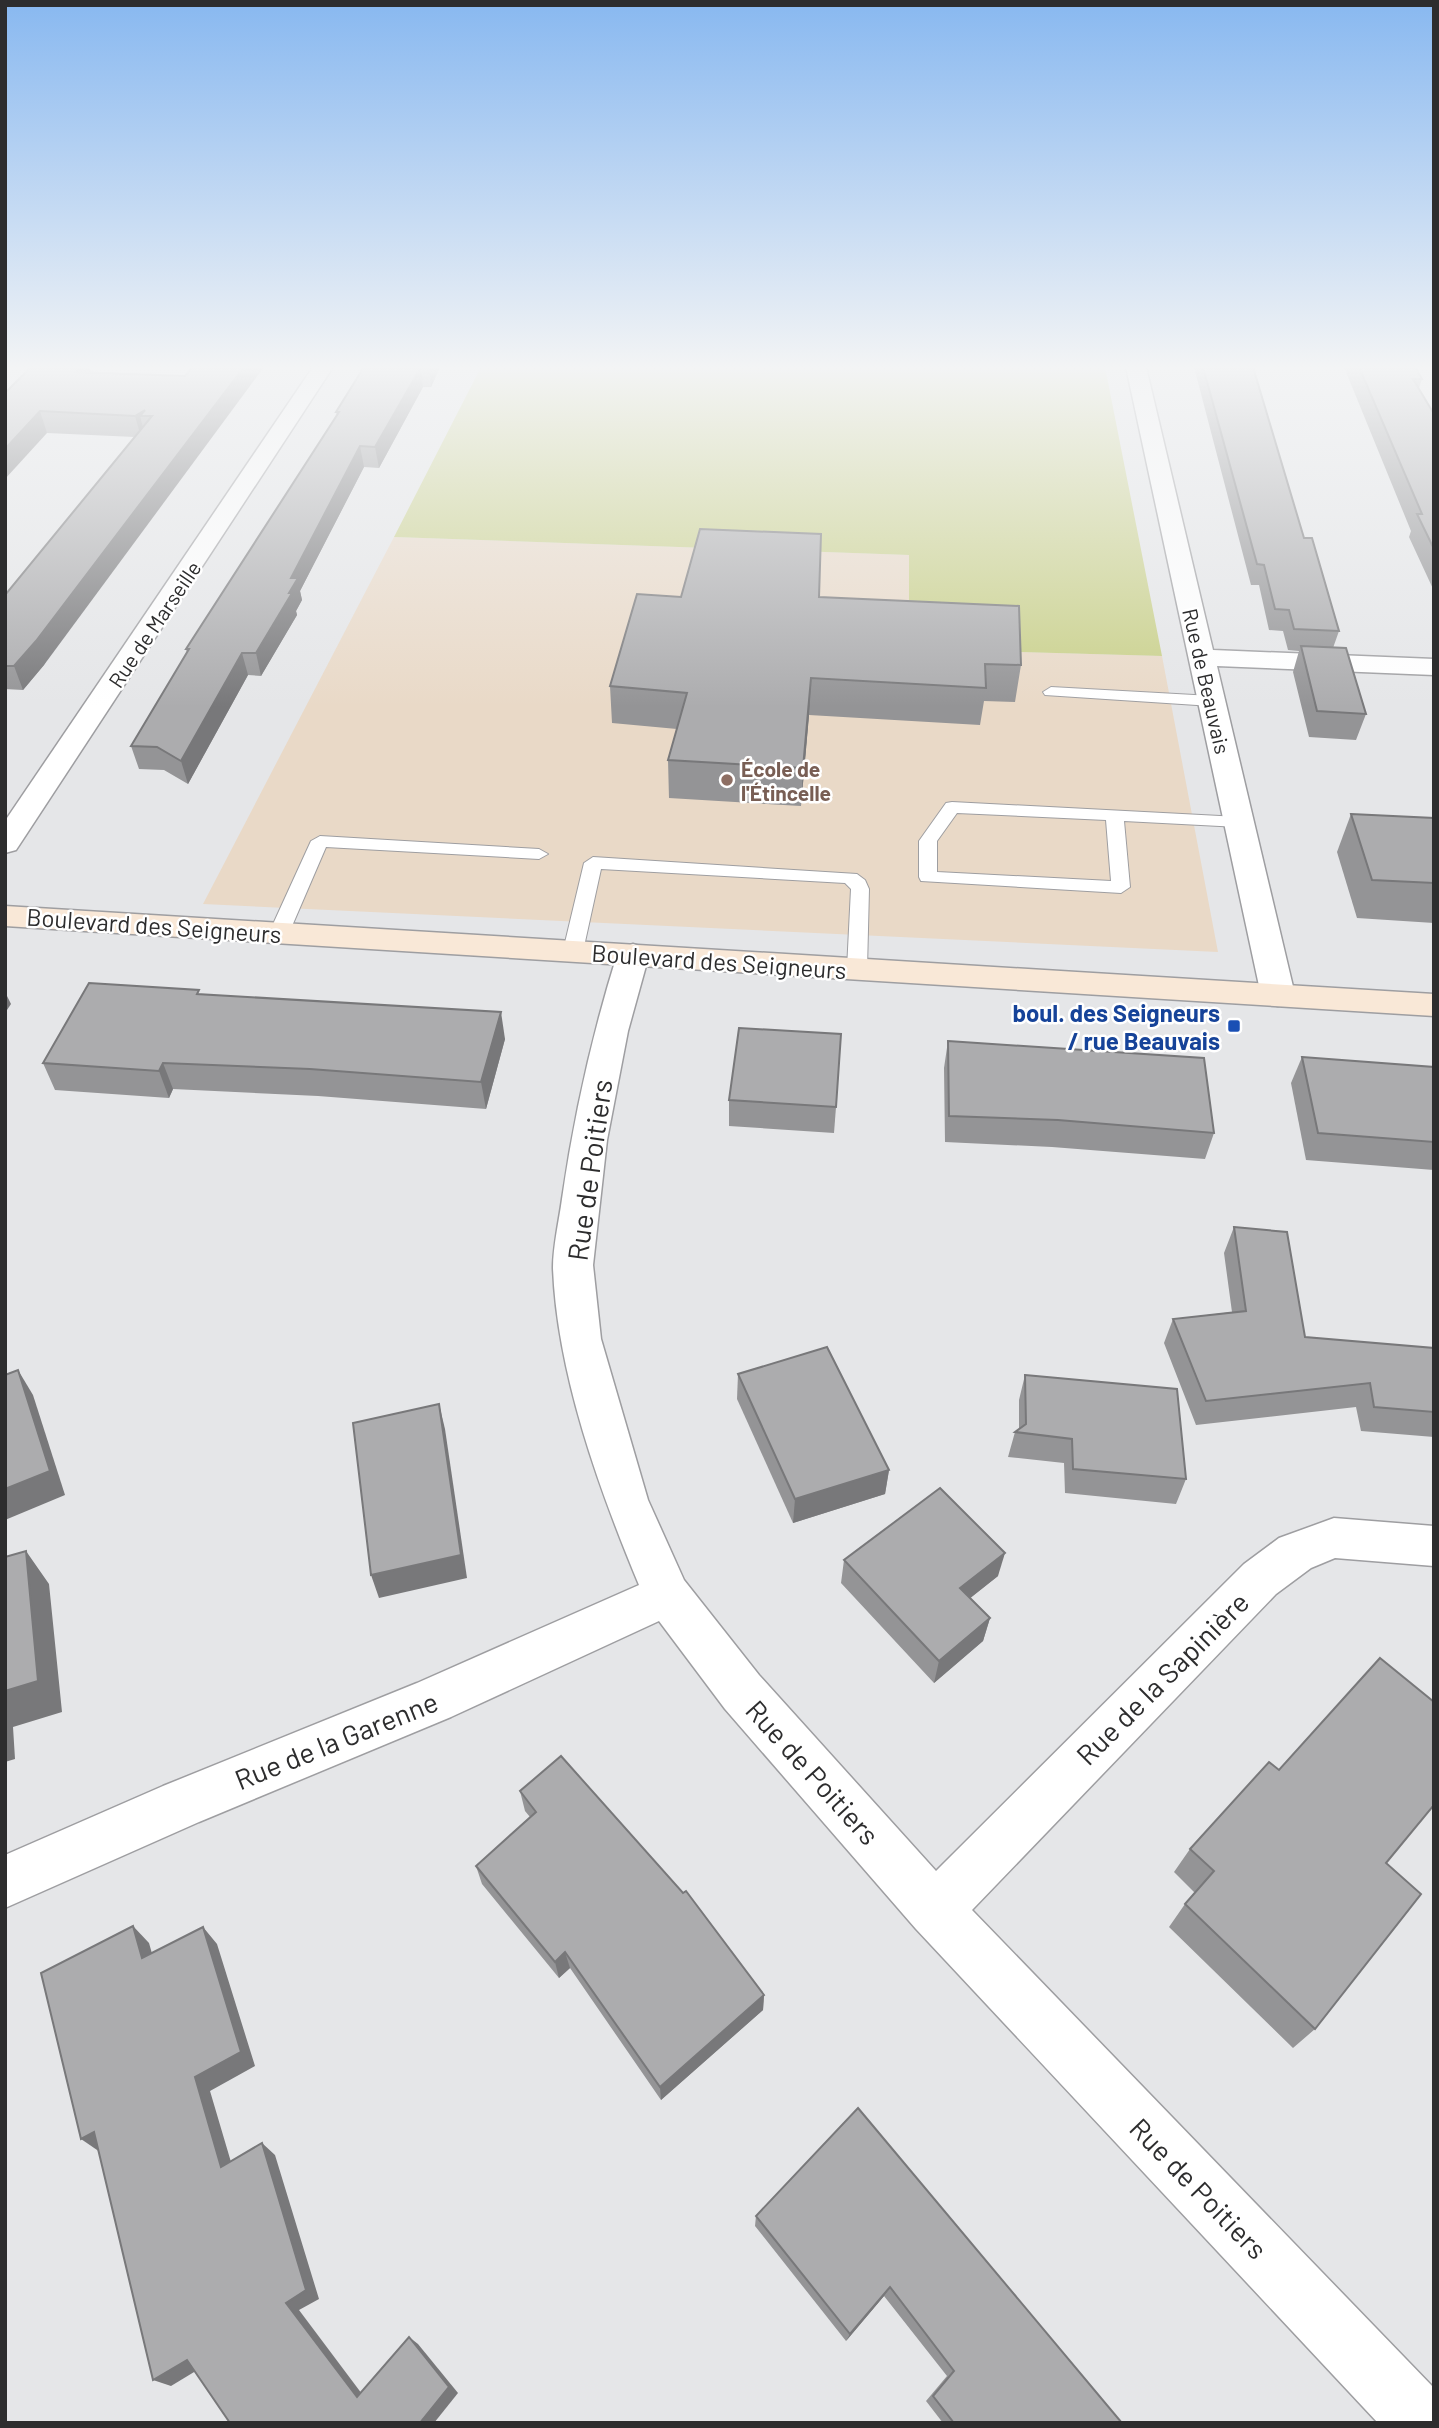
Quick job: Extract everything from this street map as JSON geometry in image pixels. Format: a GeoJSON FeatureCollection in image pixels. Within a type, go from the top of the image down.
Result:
{"type":"FeatureCollection","features":[{"type":"Feature","properties":{"kind":"street","name":"Rue de Marseille"},"geometry":{"type":"LineString","coordinates":[[5,844],[250,480]]}},
{"type":"Feature","properties":{"kind":"street","name":"Rue de Beauvais"},"geometry":{"type":"LineString","coordinates":[[1162,480],[1278,995]]}},
{"type":"Feature","properties":{"kind":"street"},"geometry":{"type":"LineString","coordinates":[[1202,657],[1434,667]]}},
{"type":"Feature","properties":{"kind":"street","name":"Boulevard des Seigneurs"},"geometry":{"type":"LineString","coordinates":[[5,916],[1434,1005]]}},
{"type":"Feature","properties":{"kind":"street","name":"Rue de Poitiers"},"geometry":{"type":"LineString","coordinates":[[633,955],[611,1031],[592,1126],[573,1265],[580,1339],[626,1500],[667,1595],[742,1692],[935,1910],[1423,2423]]}},
{"type":"Feature","properties":{"kind":"street","name":"Rue de la Sapinière"},"geometry":{"type":"LineString","coordinates":[[935,1910],[1260,1579],[1295,1553],[1334,1538],[1434,1546]]}},
{"type":"Feature","properties":{"kind":"street","name":"Rue de la Garenne"},"geometry":{"type":"LineString","coordinates":[[5,1882],[181,1804],[434,1700],[667,1595]]}},
{"type":"Feature","properties":{"kind":"lane"},"geometry":{"type":"LineString","coordinates":[[1051,692],[1212,701]]}},
{"type":"Feature","properties":{"kind":"lane"},"geometry":{"type":"LineString","coordinates":[[1115,817],[1121,887],[928,877],[928,841],[952,807],[1239,822]]}},
{"type":"Feature","properties":{"kind":"lane"},"geometry":{"type":"LineString","coordinates":[[279,933],[320,841],[539,854]]}},
{"type":"Feature","properties":{"kind":"lane"},"geometry":{"type":"LineString","coordinates":[[573,951],[593,863],[824,876],[850,878],[858,884],[857,969]]}},
{"type":"Feature","properties":{"kind":"shaded area","name":"École de l'Étincelle"},"geometry":{"type":"Polygon","coordinates":[[[394,537],[909,555],[910,618],[1020,652],[1162,656],[1218,952],[203,904],[394,537]]]}},
{"type":"Feature","properties":{"kind":"green space"},"geometry":{"type":"Polygon","coordinates":[[[423,480],[1127,480],[1162,656],[1020,652],[909,618],[909,555],[394,537],[423,480]]]}},
{"type":"Feature","properties":{"kind":"building"},"geometry":{"type":"Polygon","coordinates":[[[99,480],[158,480],[14,666],[5,666],[5,595],[99,480]]]}},
{"type":"Feature","properties":{"kind":"building"},"geometry":{"type":"Polygon","coordinates":[[[295,480],[342,480],[291,578],[298,578],[289,593],[292,593],[256,653],[242,653],[181,761],[157,747],[131,746],[189,649],[186,649],[295,480]]]}},
{"type":"Feature","properties":{"kind":"building"},"geometry":{"type":"Polygon","coordinates":[[[1234,480],[1287,480],[1304,538],[1312,538],[1339,631],[1294,629],[1289,610],[1275,609],[1264,565],[1257,564],[1234,480]]]}},
{"type":"Feature","properties":{"kind":"building"},"geometry":{"type":"Polygon","coordinates":[[[1408,480],[1434,480],[1434,549],[1417,514],[1422,514],[1408,480]]]}},
{"type":"Feature","properties":{"kind":"building"},"geometry":{"type":"Polygon","coordinates":[[[700,529],[821,534],[819,597],[1019,606],[1021,665],[985,664],[986,688],[811,678],[803,768],[668,760],[687,693],[610,686],[637,594],[681,597],[700,529]]]}},
{"type":"Feature","properties":{"kind":"building"},"geometry":{"type":"Polygon","coordinates":[[[1301,646],[1346,648],[1366,714],[1317,711],[1301,646]]]}},
{"type":"Feature","properties":{"kind":"building"},"geometry":{"type":"Polygon","coordinates":[[[1351,814],[1434,818],[1434,883],[1372,880],[1351,814]]]}},
{"type":"Feature","properties":{"kind":"building"},"geometry":{"type":"Polygon","coordinates":[[[89,983],[199,990],[197,994],[501,1012],[481,1082],[310,1069],[163,1063],[159,1071],[43,1063],[89,983]]]}},
{"type":"Feature","properties":{"kind":"building"},"geometry":{"type":"Polygon","coordinates":[[[739,1028],[841,1034],[836,1107],[729,1100],[739,1028]]]}},
{"type":"Feature","properties":{"kind":"building"},"geometry":{"type":"Polygon","coordinates":[[[948,1041],[1204,1058],[1214,1133],[1058,1120],[949,1116],[948,1041]]]}},
{"type":"Feature","properties":{"kind":"building"},"geometry":{"type":"Polygon","coordinates":[[[1302,1057],[1434,1067],[1434,1142],[1318,1133],[1302,1057]]]}},
{"type":"Feature","properties":{"kind":"building"},"geometry":{"type":"Polygon","coordinates":[[[1234,1227],[1287,1232],[1305,1337],[1434,1348],[1434,1412],[1374,1407],[1370,1383],[1206,1401],[1173,1319],[1246,1311],[1234,1227]]]}},
{"type":"Feature","properties":{"kind":"building"},"geometry":{"type":"Polygon","coordinates":[[[827,1347],[889,1470],[795,1499],[738,1374],[827,1347]]]}},
{"type":"Feature","properties":{"kind":"building"},"geometry":{"type":"Polygon","coordinates":[[[18,1370],[50,1471],[5,1489],[5,1375],[18,1370]]]}},
{"type":"Feature","properties":{"kind":"building"},"geometry":{"type":"Polygon","coordinates":[[[1025,1375],[1177,1389],[1186,1479],[1073,1469],[1072,1439],[1015,1432],[1026,1424],[1025,1375]]]}},
{"type":"Feature","properties":{"kind":"building"},"geometry":{"type":"Polygon","coordinates":[[[439,1404],[461,1555],[371,1575],[353,1423],[439,1404]]]}},
{"type":"Feature","properties":{"kind":"building"},"geometry":{"type":"Polygon","coordinates":[[[940,1488],[1005,1553],[960,1588],[990,1618],[939,1661],[844,1560],[940,1488]]]}},
{"type":"Feature","properties":{"kind":"building"},"geometry":{"type":"Polygon","coordinates":[[[26,1551],[38,1681],[5,1691],[5,1557],[26,1551]]]}},
{"type":"Feature","properties":{"kind":"building"},"geometry":{"type":"Polygon","coordinates":[[[1380,1658],[1434,1702],[1434,1805],[1386,1863],[1421,1894],[1315,2029],[1185,1904],[1214,1871],[1190,1849],[1269,1762],[1279,1770],[1380,1658]]]}},
{"type":"Feature","properties":{"kind":"building"},"geometry":{"type":"Polygon","coordinates":[[[561,1756],[683,1893],[686,1891],[764,1995],[660,2087],[565,1952],[555,1962],[476,1866],[536,1812],[520,1791],[561,1756]]]}},
{"type":"Feature","properties":{"kind":"building"},"geometry":{"type":"Polygon","coordinates":[[[133,1926],[142,1958],[203,1927],[241,2052],[195,2077],[221,2167],[262,2143],[306,2290],[286,2303],[357,2397],[409,2337],[449,2387],[420,2423],[230,2423],[187,2360],[153,2380],[94,2132],[81,2139],[41,1973],[133,1926]]]}},
{"type":"Feature","properties":{"kind":"building"},"geometry":{"type":"Polygon","coordinates":[[[858,2108],[1122,2423],[954,2423],[933,2396],[954,2371],[890,2287],[850,2334],[756,2216],[858,2108]]]}},
{"type":"Feature","properties":{"kind":"place","name":"École de l'Étincelle"},"geometry":{"type":"Point","coordinates":[727,780]}},
{"type":"Feature","properties":{"kind":"place","name":"boul. des Seigneurs / rue Beauvais"},"geometry":{"type":"Point","coordinates":[1234,1026]}}]}
